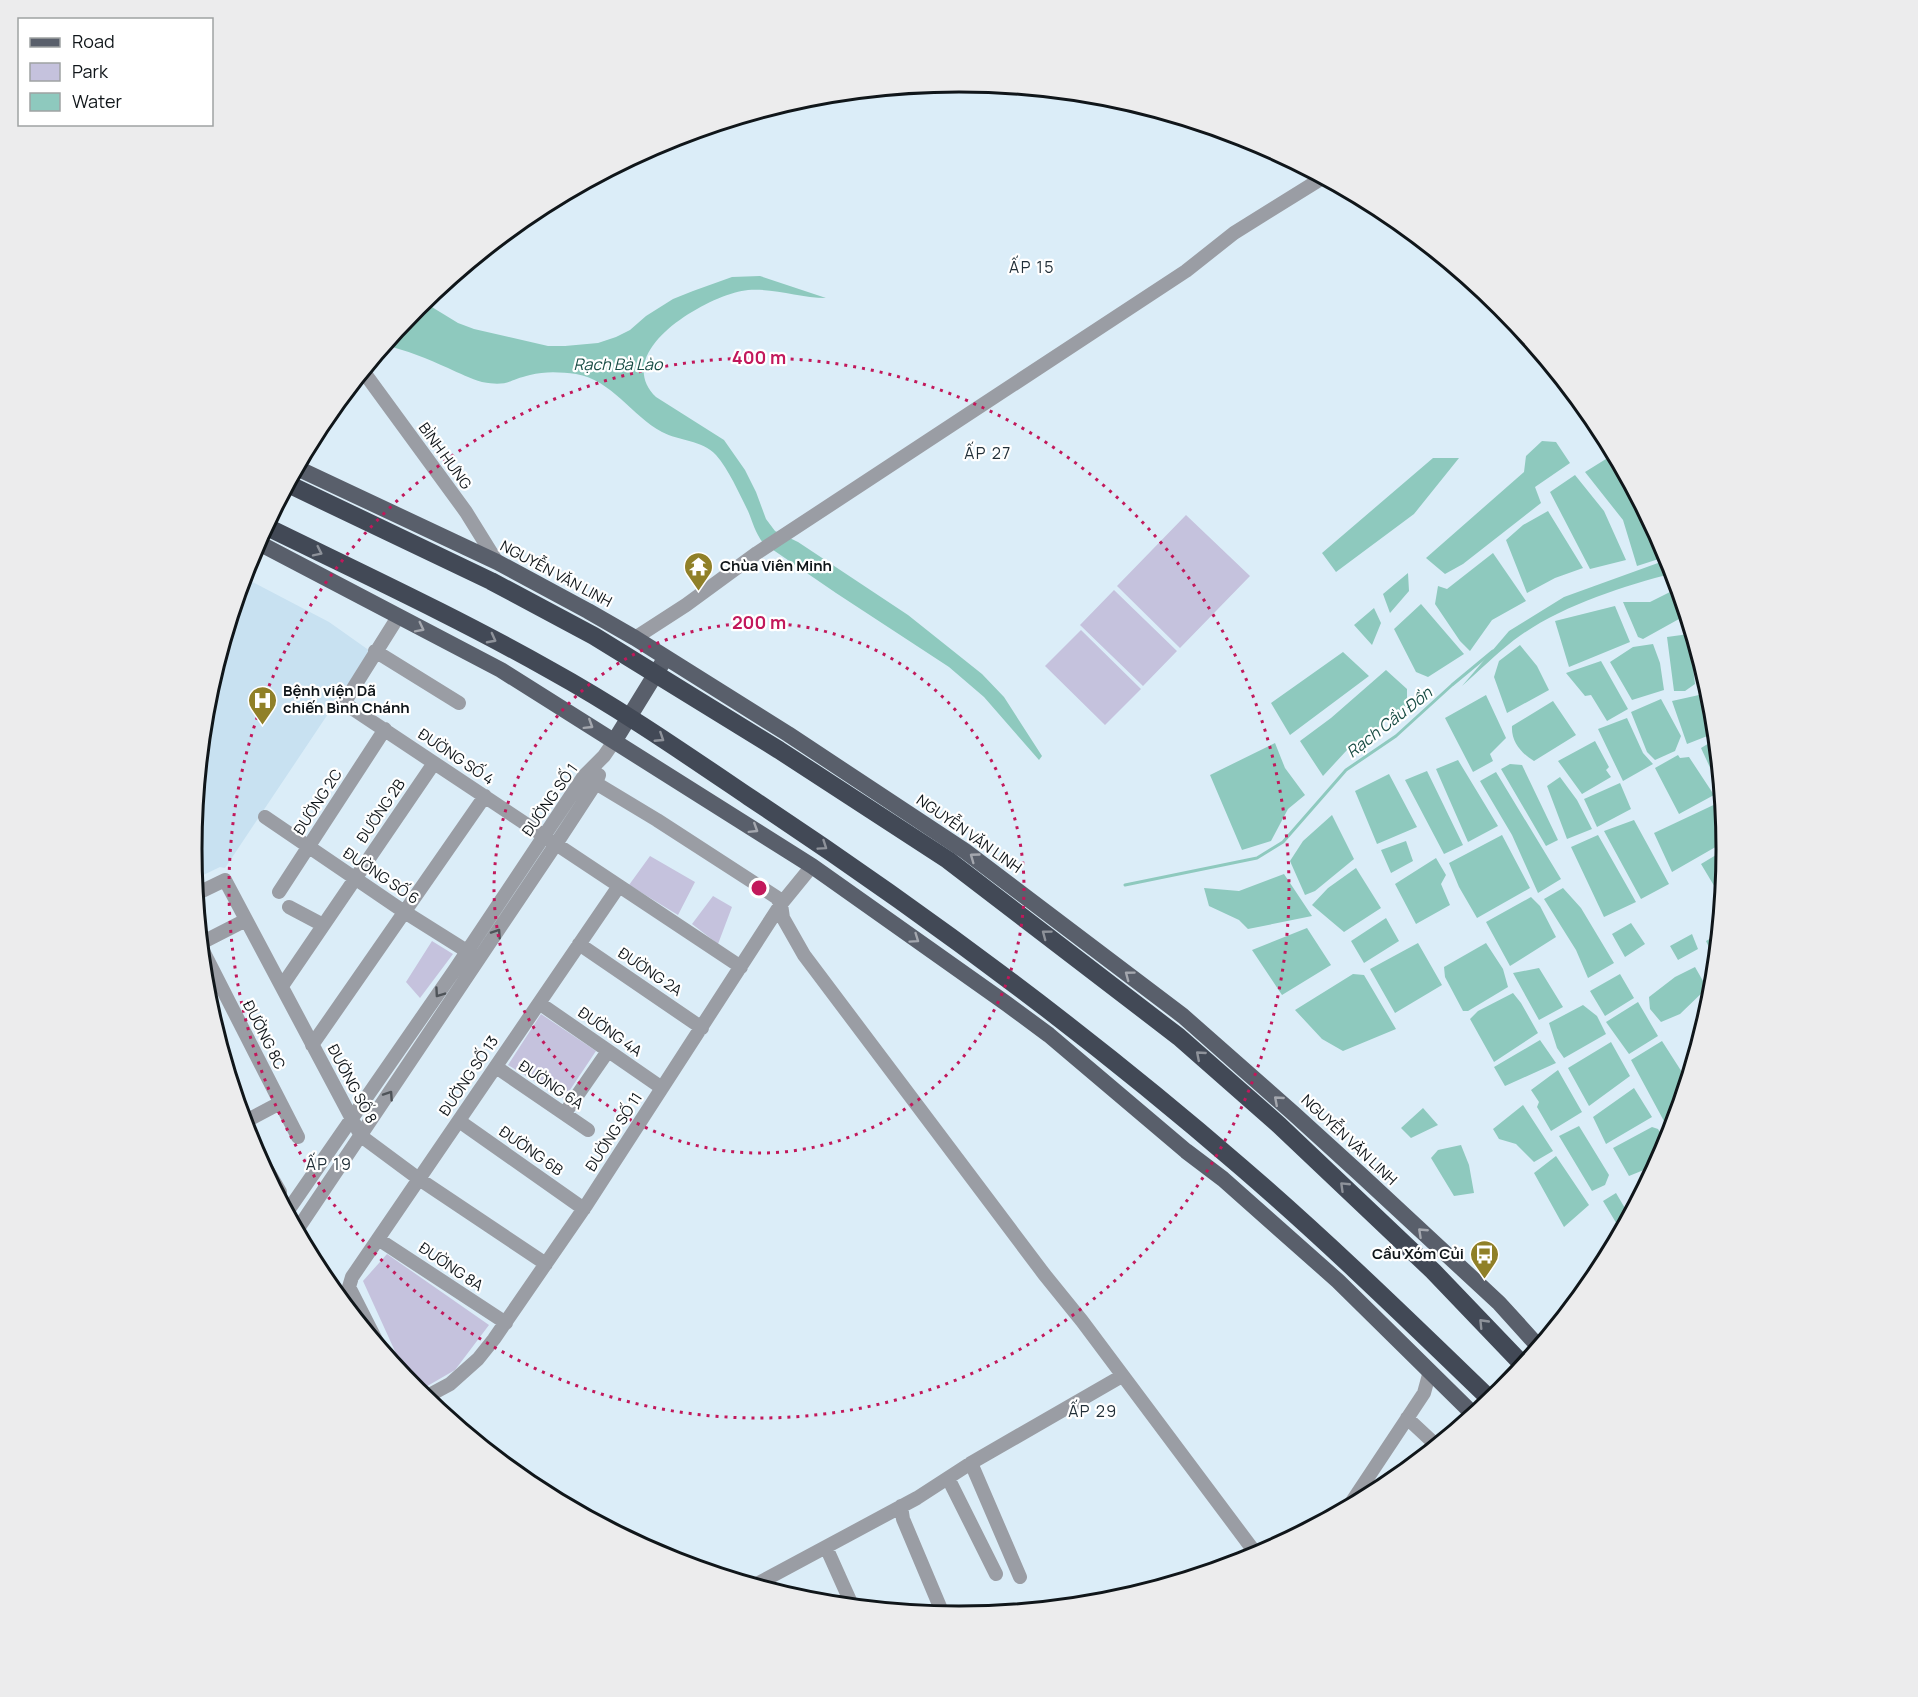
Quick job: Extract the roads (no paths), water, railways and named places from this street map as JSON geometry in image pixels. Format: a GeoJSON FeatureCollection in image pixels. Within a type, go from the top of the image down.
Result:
{"type":"FeatureCollection","features":[{"type":"Feature","properties":{"kind":"highway"},"geometry":{"type":"LineString","coordinates":[[294,487],[491,581],[594,636],[779,750],[948,860],[1163,1023],[1280,1125],[1433,1270],[1517,1359]]}},
{"type":"Feature","properties":{"kind":"highway"},"geometry":{"type":"LineString","coordinates":[[273,530],[424,603],[543,666],[630,718],[838,856],[1039,1001],[1245,1170],[1484,1393]]}},
{"type":"Feature","properties":{"kind":"main road","name":"NGUYỄN VĂN LINH"},"geometry":{"type":"LineString","coordinates":[[303,471],[497,562],[635,638],[788,734],[965,850],[1183,1017],[1293,1113],[1499,1303],[1533,1342]]}},
{"type":"Feature","properties":{"kind":"main road"},"geometry":{"type":"LineString","coordinates":[[266,547],[501,670],[615,741],[812,866],[1049,1035],[1186,1151],[1223,1179],[1338,1281],[1468,1409]]}},
{"type":"Feature","properties":{"kind":"main road"},"geometry":{"type":"LineString","coordinates":[[615,741],[665,658]]}},
{"type":"Feature","properties":{"kind":"main road"},"geometry":{"type":"LineString","coordinates":[[1499,1303],[1509,1302],[1540,1333]]}},
{"type":"Feature","properties":{"kind":"street"},"geometry":{"type":"LineString","coordinates":[[635,638],[686,605],[757,553],[1186,271],[1234,233],[1316,182]]}},
{"type":"Feature","properties":{"kind":"street","name":"BÌNH HƯNG"},"geometry":{"type":"LineString","coordinates":[[367,377],[466,512],[497,562]]}},
{"type":"Feature","properties":{"kind":"street","name":"ĐƯỜNG SỐ 4"},"geometry":{"type":"LineString","coordinates":[[398,617],[344,703],[741,967]]}},
{"type":"Feature","properties":{"kind":"street"},"geometry":{"type":"LineString","coordinates":[[375,651],[459,703]]}},
{"type":"Feature","properties":{"kind":"street","name":"ĐƯỜNG 2C"},"geometry":{"type":"LineString","coordinates":[[279,892],[385,729]]}},
{"type":"Feature","properties":{"kind":"street","name":"ĐƯỜNG SỐ 1"},"geometry":{"type":"LineString","coordinates":[[301,1224],[361,1136],[473,955],[615,741]]}},
{"type":"Feature","properties":{"kind":"street","name":"ĐƯỜNG 2B"},"geometry":{"type":"LineString","coordinates":[[282,986],[434,763]]}},
{"type":"Feature","properties":{"kind":"street"},"geometry":{"type":"LineString","coordinates":[[590,780],[776,897],[781,904],[783,918],[804,955],[1251,1547]]}},
{"type":"Feature","properties":{"kind":"street"},"geometry":{"type":"LineString","coordinates":[[312,1045],[485,796]]}},
{"type":"Feature","properties":{"kind":"street","name":"ĐƯỜNG SỐ 6"},"geometry":{"type":"LineString","coordinates":[[265,818],[473,955]]}},
{"type":"Feature","properties":{"kind":"street","name":"ĐƯỜNG SỐ 11"},"geometry":{"type":"LineString","coordinates":[[433,1393],[450,1384],[478,1359],[506,1323],[584,1209],[781,904],[812,866]]}},
{"type":"Feature","properties":{"kind":"street","name":"ĐƯỜNG SỐ 8"},"geometry":{"type":"LineString","coordinates":[[204,890],[225,880],[361,1136],[419,1179],[546,1264]]}},
{"type":"Feature","properties":{"kind":"street","name":"ĐƯỜNG SỐ 13"},"geometry":{"type":"LineString","coordinates":[[364,1316],[349,1287],[352,1277],[619,886]]}},
{"type":"Feature","properties":{"kind":"street"},"geometry":{"type":"LineString","coordinates":[[289,907],[323,925]]}},
{"type":"Feature","properties":{"kind":"street"},"geometry":{"type":"LineString","coordinates":[[208,941],[246,920]]}},
{"type":"Feature","properties":{"kind":"street","name":"ĐƯỜNG 2A"},"geometry":{"type":"LineString","coordinates":[[579,944],[702,1028]]}},
{"type":"Feature","properties":{"kind":"street","name":"ĐƯỜNG SỐ 1"},"geometry":{"type":"LineString","coordinates":[[292,1205],[351,1119],[473,955]]}},
{"type":"Feature","properties":{"kind":"street","name":"ĐƯỜNG 8C"},"geometry":{"type":"LineString","coordinates":[[212,967],[297,1137]]}},
{"type":"Feature","properties":{"kind":"street"},"geometry":{"type":"LineString","coordinates":[[215,984],[219,982]]}},
{"type":"Feature","properties":{"kind":"street","name":"ĐƯỜNG 4A"},"geometry":{"type":"LineString","coordinates":[[539,1003],[662,1088]]}},
{"type":"Feature","properties":{"kind":"street"},"geometry":{"type":"LineString","coordinates":[[565,1113],[608,1051]]}},
{"type":"Feature","properties":{"kind":"street","name":"ĐƯỜNG 6A"},"geometry":{"type":"LineString","coordinates":[[496,1067],[588,1130]]}},
{"type":"Feature","properties":{"kind":"street"},"geometry":{"type":"LineString","coordinates":[[252,1119],[280,1103]]}},
{"type":"Feature","properties":{"kind":"street","name":"ĐƯỜNG 6B"},"geometry":{"type":"LineString","coordinates":[[459,1121],[584,1209]]}},
{"type":"Feature","properties":{"kind":"street"},"geometry":{"type":"LineString","coordinates":[[285,1192],[299,1194],[314,1205]]}},
{"type":"Feature","properties":{"kind":"street","name":"ĐƯỜNG 8A"},"geometry":{"type":"LineString","coordinates":[[378,1239],[506,1323]]}},
{"type":"Feature","properties":{"kind":"street"},"geometry":{"type":"LineString","coordinates":[[1359,1491],[1424,1393],[1430,1371]]}},
{"type":"Feature","properties":{"kind":"street"},"geometry":{"type":"LineString","coordinates":[[764,1580],[901,1506],[1122,1376]]}},
{"type":"Feature","properties":{"kind":"street"},"geometry":{"type":"LineString","coordinates":[[1424,1393],[1447,1388]]}},
{"type":"Feature","properties":{"kind":"street"},"geometry":{"type":"LineString","coordinates":[[1407,1418],[1431,1440]]}},
{"type":"Feature","properties":{"kind":"street"},"geometry":{"type":"LineString","coordinates":[[971,1463],[1020,1577]]}},
{"type":"Feature","properties":{"kind":"street"},"geometry":{"type":"LineString","coordinates":[[948,1478],[996,1574]]}},
{"type":"Feature","properties":{"kind":"street"},"geometry":{"type":"LineString","coordinates":[[901,1506],[903,1519],[939,1605]]}},
{"type":"Feature","properties":{"kind":"street"},"geometry":{"type":"LineString","coordinates":[[826,1547],[848,1597]]}},
{"type":"Feature","properties":{"kind":"water","name":"Rạch Bà Lào"},"geometry":{"type":"Polygon","coordinates":[[[760,276],[826,298],[768,290],[748,290],[731,294],[689,313],[654,344],[645,361],[645,379],[656,397],[724,440],[745,470],[766,519],[775,531],[798,542],[908,615],[982,674],[1004,697],[1042,756],[1039,760],[984,697],[949,667],[763,543],[721,461],[704,446],[662,432],[611,391],[589,378],[576,374],[547,372],[503,383],[482,382],[392,347],[431,306],[458,323],[474,329],[548,346],[598,343],[630,330],[646,316],[673,299],[732,277],[760,276]]]}},
{"type":"Feature","properties":{"kind":"water"},"geometry":{"type":"Polygon","coordinates":[[[1542,441],[1556,442],[1570,463],[1535,487],[1541,503],[1463,564],[1445,574],[1426,558],[1524,472],[1526,456],[1542,441]]]}},
{"type":"Feature","properties":{"kind":"water"},"geometry":{"type":"Polygon","coordinates":[[[1433,458],[1459,458],[1414,514],[1336,572],[1322,553],[1433,458]]]}},
{"type":"Feature","properties":{"kind":"water"},"geometry":{"type":"Polygon","coordinates":[[[1607,458],[1638,514],[1658,559],[1637,566],[1623,520],[1585,472],[1607,458]]]}},
{"type":"Feature","properties":{"kind":"water"},"geometry":{"type":"Polygon","coordinates":[[[1575,475],[1604,511],[1626,560],[1590,569],[1550,492],[1575,475]]]}},
{"type":"Feature","properties":{"kind":"water"},"geometry":{"type":"Polygon","coordinates":[[[1548,511],[1583,568],[1555,578],[1527,593],[1506,540],[1523,525],[1548,511]]]}},
{"type":"Feature","properties":{"kind":"water"},"geometry":{"type":"Polygon","coordinates":[[[1493,553],[1526,601],[1492,620],[1470,651],[1460,641],[1435,604],[1438,586],[1447,589],[1493,553]]]}},
{"type":"Feature","properties":{"kind":"water"},"geometry":{"type":"Polygon","coordinates":[[[1659,562],[1665,576],[1590,599],[1531,628],[1462,686],[1509,631],[1564,597],[1659,562]]]}},
{"type":"Feature","properties":{"kind":"water"},"geometry":{"type":"Polygon","coordinates":[[[1408,573],[1409,591],[1390,613],[1383,594],[1408,573]]]}},
{"type":"Feature","properties":{"kind":"water"},"geometry":{"type":"Polygon","coordinates":[[[1671,592],[1680,618],[1643,639],[1638,637],[1623,602],[1650,602],[1671,592]]]}},
{"type":"Feature","properties":{"kind":"water"},"geometry":{"type":"Polygon","coordinates":[[[1421,604],[1464,654],[1428,677],[1416,672],[1394,629],[1421,604]]]}},
{"type":"Feature","properties":{"kind":"water"},"geometry":{"type":"Polygon","coordinates":[[[1615,606],[1630,642],[1569,667],[1555,621],[1615,606]]]}},
{"type":"Feature","properties":{"kind":"water"},"geometry":{"type":"Polygon","coordinates":[[[1374,608],[1381,623],[1372,645],[1354,625],[1374,608]]]}},
{"type":"Feature","properties":{"kind":"water"},"geometry":{"type":"Polygon","coordinates":[[[1685,635],[1695,684],[1685,691],[1674,691],[1667,637],[1685,635]]]}},
{"type":"Feature","properties":{"kind":"water"},"geometry":{"type":"Polygon","coordinates":[[[1653,644],[1660,663],[1664,690],[1632,700],[1610,662],[1633,647],[1653,644]]]}},
{"type":"Feature","properties":{"kind":"water"},"geometry":{"type":"Polygon","coordinates":[[[1520,645],[1537,666],[1549,690],[1507,713],[1494,677],[1499,661],[1520,645]]]}},
{"type":"Feature","properties":{"kind":"water"},"geometry":{"type":"Polygon","coordinates":[[[1343,652],[1369,676],[1290,735],[1271,703],[1343,652]]]}},
{"type":"Feature","properties":{"kind":"water"},"geometry":{"type":"Polygon","coordinates":[[[1601,661],[1628,709],[1607,721],[1591,695],[1585,696],[1566,673],[1601,661]]]}},
{"type":"Feature","properties":{"kind":"water"},"geometry":{"type":"Polygon","coordinates":[[[1386,670],[1407,689],[1407,706],[1347,750],[1323,776],[1300,741],[1331,718],[1386,670]]]}},
{"type":"Feature","properties":{"kind":"water"},"geometry":{"type":"Polygon","coordinates":[[[1486,695],[1506,738],[1490,754],[1493,761],[1473,772],[1445,718],[1486,695]]]}},
{"type":"Feature","properties":{"kind":"water"},"geometry":{"type":"Polygon","coordinates":[[[1699,695],[1707,736],[1687,744],[1672,701],[1699,695]]]}},
{"type":"Feature","properties":{"kind":"water"},"geometry":{"type":"Polygon","coordinates":[[[1661,699],[1681,736],[1675,751],[1655,760],[1647,752],[1631,712],[1661,699]]]}},
{"type":"Feature","properties":{"kind":"water"},"geometry":{"type":"Polygon","coordinates":[[[1553,701],[1576,735],[1534,761],[1518,747],[1513,737],[1512,726],[1553,701]]]}},
{"type":"Feature","properties":{"kind":"water"},"geometry":{"type":"Polygon","coordinates":[[[1627,718],[1643,753],[1653,764],[1623,781],[1598,729],[1627,718]]]}},
{"type":"Feature","properties":{"kind":"water"},"geometry":{"type":"Polygon","coordinates":[[[1595,741],[1609,767],[1606,770],[1611,777],[1582,794],[1558,761],[1595,741]]]}},
{"type":"Feature","properties":{"kind":"water"},"geometry":{"type":"Polygon","coordinates":[[[1275,743],[1285,768],[1305,795],[1288,809],[1271,841],[1242,850],[1210,775],[1275,743]]]}},
{"type":"Feature","properties":{"kind":"water"},"geometry":{"type":"Polygon","coordinates":[[[1709,743],[1712,771],[1701,748],[1709,743]]]}},
{"type":"Feature","properties":{"kind":"water"},"geometry":{"type":"Polygon","coordinates":[[[1678,755],[1680,758],[1689,757],[1714,795],[1679,814],[1655,768],[1678,755]]]}},
{"type":"Feature","properties":{"kind":"water"},"geometry":{"type":"Polygon","coordinates":[[[1458,760],[1498,826],[1468,842],[1436,769],[1458,760]]]}},
{"type":"Feature","properties":{"kind":"water"},"geometry":{"type":"Polygon","coordinates":[[[1510,764],[1522,765],[1558,840],[1546,846],[1501,769],[1510,764]]]}},
{"type":"Feature","properties":{"kind":"water"},"geometry":{"type":"Polygon","coordinates":[[[1427,771],[1463,845],[1444,854],[1405,780],[1427,771]]]}},
{"type":"Feature","properties":{"kind":"water"},"geometry":{"type":"Polygon","coordinates":[[[1496,772],[1561,879],[1538,893],[1512,835],[1480,781],[1496,772]]]}},
{"type":"Feature","properties":{"kind":"water"},"geometry":{"type":"Polygon","coordinates":[[[1389,774],[1417,827],[1377,844],[1355,791],[1389,774]]]}},
{"type":"Feature","properties":{"kind":"water"},"geometry":{"type":"Polygon","coordinates":[[[1560,777],[1577,800],[1592,829],[1567,839],[1547,786],[1560,777]]]}},
{"type":"Feature","properties":{"kind":"water"},"geometry":{"type":"Polygon","coordinates":[[[1620,783],[1631,809],[1597,827],[1584,799],[1620,783]]]}},
{"type":"Feature","properties":{"kind":"water"},"geometry":{"type":"Polygon","coordinates":[[[1714,805],[1716,847],[1672,872],[1654,833],[1714,805]]]}},
{"type":"Feature","properties":{"kind":"water"},"geometry":{"type":"Polygon","coordinates":[[[1332,815],[1354,859],[1315,891],[1305,895],[1290,861],[1303,841],[1332,815]]]}},
{"type":"Feature","properties":{"kind":"water"},"geometry":{"type":"Polygon","coordinates":[[[1634,820],[1669,884],[1641,899],[1604,831],[1634,820]]]}},
{"type":"Feature","properties":{"kind":"water"},"geometry":{"type":"Polygon","coordinates":[[[1502,835],[1530,888],[1477,918],[1459,887],[1449,863],[1502,835]]]}},
{"type":"Feature","properties":{"kind":"water"},"geometry":{"type":"Polygon","coordinates":[[[1598,835],[1636,902],[1604,917],[1571,847],[1598,835]]]}},
{"type":"Feature","properties":{"kind":"water"},"geometry":{"type":"Polygon","coordinates":[[[1406,841],[1413,861],[1391,873],[1381,850],[1406,841]]]}},
{"type":"Feature","properties":{"kind":"water"},"geometry":{"type":"Polygon","coordinates":[[[1716,855],[1714,886],[1701,864],[1716,855]]]}},
{"type":"Feature","properties":{"kind":"water"},"geometry":{"type":"Polygon","coordinates":[[[1436,858],[1446,875],[1441,884],[1450,905],[1416,924],[1395,884],[1436,858]]]}},
{"type":"Feature","properties":{"kind":"water"},"geometry":{"type":"Polygon","coordinates":[[[1356,868],[1381,908],[1344,932],[1312,905],[1328,888],[1356,868]]]}},
{"type":"Feature","properties":{"kind":"water"},"geometry":{"type":"Polygon","coordinates":[[[1284,874],[1312,916],[1248,929],[1239,920],[1209,906],[1204,888],[1239,891],[1284,874]]]}},
{"type":"Feature","properties":{"kind":"water"},"geometry":{"type":"Polygon","coordinates":[[[1563,888],[1581,908],[1614,963],[1588,978],[1576,950],[1544,899],[1563,888]]]}},
{"type":"Feature","properties":{"kind":"water"},"geometry":{"type":"Polygon","coordinates":[[[1531,897],[1540,906],[1556,937],[1510,966],[1486,922],[1531,897]]]}},
{"type":"Feature","properties":{"kind":"water"},"geometry":{"type":"Polygon","coordinates":[[[1386,918],[1399,941],[1364,963],[1351,941],[1386,918]]]}},
{"type":"Feature","properties":{"kind":"water"},"geometry":{"type":"Polygon","coordinates":[[[1631,923],[1645,944],[1625,957],[1612,934],[1631,923]]]}},
{"type":"Feature","properties":{"kind":"water"},"geometry":{"type":"Polygon","coordinates":[[[1307,928],[1331,965],[1282,995],[1252,950],[1307,928]]]}},
{"type":"Feature","properties":{"kind":"water"},"geometry":{"type":"Polygon","coordinates":[[[1692,934],[1698,949],[1678,960],[1670,946],[1692,934]]]}},
{"type":"Feature","properties":{"kind":"water"},"geometry":{"type":"Polygon","coordinates":[[[1711,938],[1710,949],[1706,941],[1711,938]]]}},
{"type":"Feature","properties":{"kind":"water"},"geometry":{"type":"Polygon","coordinates":[[[1418,943],[1442,985],[1395,1013],[1370,969],[1418,943]]]}},
{"type":"Feature","properties":{"kind":"water"},"geometry":{"type":"Polygon","coordinates":[[[1486,943],[1503,969],[1508,987],[1468,1011],[1463,1011],[1445,977],[1444,967],[1486,943]]]}},
{"type":"Feature","properties":{"kind":"water"},"geometry":{"type":"Polygon","coordinates":[[[1695,967],[1704,982],[1701,993],[1680,1014],[1661,1022],[1650,1009],[1649,997],[1675,977],[1695,967]]]}},
{"type":"Feature","properties":{"kind":"water"},"geometry":{"type":"Polygon","coordinates":[[[1539,968],[1563,1007],[1539,1020],[1513,973],[1539,968]]]}},
{"type":"Feature","properties":{"kind":"water"},"geometry":{"type":"Polygon","coordinates":[[[1353,974],[1364,975],[1396,1029],[1343,1051],[1322,1039],[1295,1010],[1353,974]]]}},
{"type":"Feature","properties":{"kind":"water"},"geometry":{"type":"Polygon","coordinates":[[[1620,974],[1634,998],[1605,1016],[1590,991],[1620,974]]]}},
{"type":"Feature","properties":{"kind":"water"},"geometry":{"type":"Polygon","coordinates":[[[1513,993],[1538,1033],[1494,1062],[1470,1019],[1478,1011],[1513,993]]]}},
{"type":"Feature","properties":{"kind":"water"},"geometry":{"type":"Polygon","coordinates":[[[1638,1002],[1658,1036],[1629,1054],[1606,1022],[1638,1002]]]}},
{"type":"Feature","properties":{"kind":"water"},"geometry":{"type":"Polygon","coordinates":[[[1583,1005],[1597,1016],[1606,1034],[1564,1058],[1557,1048],[1549,1023],[1583,1005]]]}},
{"type":"Feature","properties":{"kind":"water"},"geometry":{"type":"Polygon","coordinates":[[[1540,1040],[1556,1063],[1505,1086],[1494,1067],[1540,1040]]]}},
{"type":"Feature","properties":{"kind":"water"},"geometry":{"type":"Polygon","coordinates":[[[1662,1041],[1682,1072],[1664,1122],[1631,1060],[1662,1041]]]}},
{"type":"Feature","properties":{"kind":"water"},"geometry":{"type":"Polygon","coordinates":[[[1611,1042],[1630,1076],[1589,1106],[1568,1068],[1611,1042]]]}},
{"type":"Feature","properties":{"kind":"water"},"geometry":{"type":"Polygon","coordinates":[[[1558,1070],[1582,1112],[1551,1131],[1537,1107],[1539,1102],[1531,1090],[1558,1070]]]}},
{"type":"Feature","properties":{"kind":"water"},"geometry":{"type":"Polygon","coordinates":[[[1634,1088],[1652,1117],[1606,1144],[1593,1117],[1634,1088]]]}},
{"type":"Feature","properties":{"kind":"water"},"geometry":{"type":"Polygon","coordinates":[[[1523,1105],[1553,1151],[1534,1162],[1516,1144],[1499,1139],[1493,1129],[1523,1105]]]}},
{"type":"Feature","properties":{"kind":"water"},"geometry":{"type":"Polygon","coordinates":[[[1423,1108],[1438,1125],[1411,1138],[1401,1128],[1423,1108]]]}},
{"type":"Feature","properties":{"kind":"water"},"geometry":{"type":"Polygon","coordinates":[[[1579,1126],[1609,1175],[1605,1185],[1592,1191],[1559,1136],[1579,1126]]]}},
{"type":"Feature","properties":{"kind":"water"},"geometry":{"type":"Polygon","coordinates":[[[1652,1127],[1660,1133],[1644,1170],[1629,1176],[1613,1148],[1652,1127]]]}},
{"type":"Feature","properties":{"kind":"water"},"geometry":{"type":"Polygon","coordinates":[[[1461,1145],[1469,1165],[1474,1193],[1454,1196],[1431,1158],[1438,1150],[1461,1145]]]}},
{"type":"Feature","properties":{"kind":"water"},"geometry":{"type":"Polygon","coordinates":[[[1556,1156],[1589,1205],[1564,1227],[1534,1173],[1556,1156]]]}},
{"type":"Feature","properties":{"kind":"water"},"geometry":{"type":"Polygon","coordinates":[[[1616,1193],[1625,1208],[1617,1224],[1603,1201],[1616,1193]]]}},
{"type":"Feature","properties":{"kind":"waterway","name":"Rạch Cầu Đồn"},"geometry":{"type":"LineString","coordinates":[[1125,885],[1257,858],[1283,842],[1346,770],[1396,736],[1493,651]]}},
{"type":"Feature","properties":{"kind":"place","name":"Chùa Viên Minh"},"geometry":{"type":"Point","coordinates":[699,592]}},
{"type":"Feature","properties":{"kind":"place","name":"Bệnh viện Dã chiến Bình Chánh"},"geometry":{"type":"Point","coordinates":[262,726]}},
{"type":"Feature","properties":{"kind":"place","name":"Cầu Xóm Củi"},"geometry":{"type":"Point","coordinates":[1485,1280]}},
{"type":"Feature","properties":{"kind":"district","name":"ẤP 15"},"geometry":{"type":"Point","coordinates":[1032,267]}},
{"type":"Feature","properties":{"kind":"district","name":"ẤP 27"},"geometry":{"type":"Point","coordinates":[988,453]}},
{"type":"Feature","properties":{"kind":"district","name":"ẤP 19"},"geometry":{"type":"Point","coordinates":[329,1164]}},
{"type":"Feature","properties":{"kind":"district","name":"ẤP 29"},"geometry":{"type":"Point","coordinates":[1093,1411]}}]}
